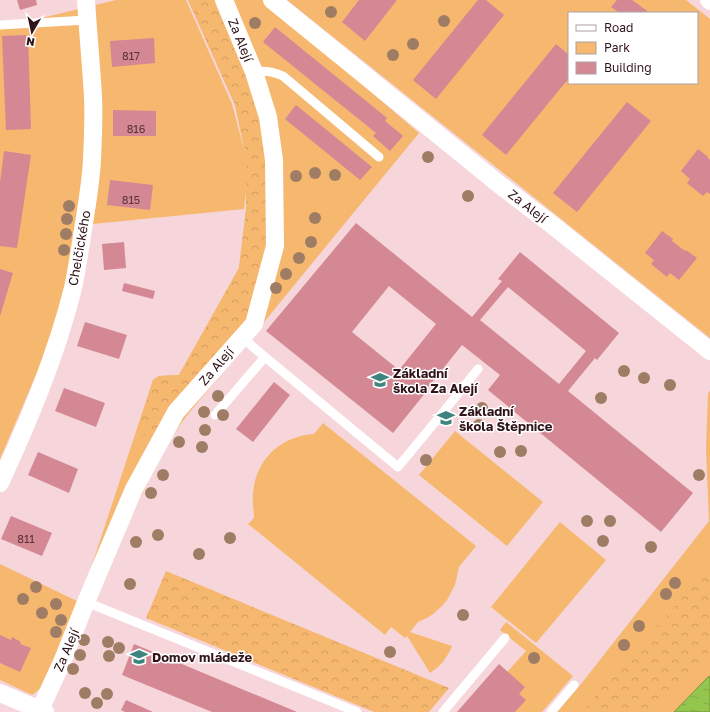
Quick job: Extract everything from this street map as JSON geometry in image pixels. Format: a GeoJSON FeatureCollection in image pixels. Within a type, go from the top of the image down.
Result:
{"type":"FeatureCollection","features":[{"type":"Feature","properties":{"kind":"street","name":"Chelčického"},"geometry":{"type":"LineString","coordinates":[[0,483],[18,444],[43,381],[64,320],[73,287],[81,243],[92,162],[93,98],[86,0]]}},
{"type":"Feature","properties":{"kind":"street","name":"Za Alejí"},"geometry":{"type":"LineString","coordinates":[[42,711],[134,489],[176,412],[254,324],[275,246],[274,160],[268,117],[254,72],[224,0]]}},
{"type":"Feature","properties":{"kind":"street","name":"Za Alejí"},"geometry":{"type":"LineString","coordinates":[[272,0],[500,185],[710,351]]}},
{"type":"Feature","properties":{"kind":"street"},"geometry":{"type":"LineString","coordinates":[[0,693],[18,707],[42,711]]}},
{"type":"Feature","properties":{"kind":"lane"},"geometry":{"type":"LineString","coordinates":[[0,25],[87,20]]}},
{"type":"Feature","properties":{"kind":"lane"},"geometry":{"type":"LineString","coordinates":[[254,72],[269,71],[283,76],[379,156]]}},
{"type":"Feature","properties":{"kind":"lane"},"geometry":{"type":"LineString","coordinates":[[242,336],[398,467],[478,369]]}},
{"type":"Feature","properties":{"kind":"lane"},"geometry":{"type":"LineString","coordinates":[[215,415],[265,356]]}},
{"type":"Feature","properties":{"kind":"lane"},"geometry":{"type":"LineString","coordinates":[[86,602],[358,712]]}},
{"type":"Feature","properties":{"kind":"lane"},"geometry":{"type":"LineString","coordinates":[[443,712],[505,638]]}},
{"type":"Feature","properties":{"kind":"lane"},"geometry":{"type":"LineString","coordinates":[[551,712],[574,685]]}},
{"type":"Feature","properties":{"kind":"green space"},"geometry":{"type":"Polygon","coordinates":[[[116,0],[186,0],[232,104],[245,153],[235,105],[188,0],[263,0],[419,133],[180,425],[168,443],[148,482],[104,582],[90,571],[153,380],[159,376],[179,375],[239,268],[246,210],[247,183],[244,209],[93,224],[54,339],[35,377],[0,459],[0,28],[116,0]]]}},
{"type":"Feature","properties":{"kind":"green space"},"geometry":{"type":"Polygon","coordinates":[[[188,0],[217,0],[261,118],[269,169],[265,247],[247,314],[156,432],[135,438],[153,380],[159,376],[179,375],[239,268],[246,210],[247,159],[235,105],[188,0]]]}},
{"type":"Feature","properties":{"kind":"green space"},"geometry":{"type":"Polygon","coordinates":[[[287,0],[686,0],[710,19],[710,338],[287,0]]]}},
{"type":"Feature","properties":{"kind":"green space"},"geometry":{"type":"Polygon","coordinates":[[[710,390],[710,676],[674,712],[557,712],[581,684],[709,521],[706,449],[708,394],[710,390]]]}},
{"type":"Feature","properties":{"kind":"green space"},"geometry":{"type":"Polygon","coordinates":[[[323,423],[476,546],[459,567],[455,585],[447,600],[433,614],[418,622],[410,632],[452,646],[443,661],[430,673],[407,636],[405,638],[391,627],[385,635],[248,524],[254,518],[253,496],[255,481],[265,460],[272,452],[291,439],[314,434],[323,423]]]}},
{"type":"Feature","properties":{"kind":"green space"},"geometry":{"type":"Polygon","coordinates":[[[455,431],[543,502],[507,546],[419,475],[455,431]]]}},
{"type":"Feature","properties":{"kind":"green space"},"geometry":{"type":"Polygon","coordinates":[[[560,522],[606,560],[536,643],[491,607],[560,522]]]}},
{"type":"Feature","properties":{"kind":"green space"},"geometry":{"type":"Polygon","coordinates":[[[0,564],[79,602],[48,682],[32,695],[0,680],[0,564]]]}},
{"type":"Feature","properties":{"kind":"green space"},"geometry":{"type":"Polygon","coordinates":[[[710,568],[710,651],[695,665],[652,712],[583,712],[604,683],[710,568]]]}},
{"type":"Feature","properties":{"kind":"green space"},"geometry":{"type":"Polygon","coordinates":[[[166,571],[449,688],[429,712],[374,712],[146,618],[166,571]]]}},
{"type":"Feature","properties":{"kind":"green space"},"geometry":{"type":"Polygon","coordinates":[[[506,622],[573,676],[542,712],[471,712],[526,651],[500,630],[506,622]]]}},
{"type":"Feature","properties":{"kind":"water"},"geometry":{"type":"Polygon","coordinates":[[[710,676],[710,712],[674,712],[707,678],[710,676]]]}},
{"type":"Feature","properties":{"kind":"building"},"geometry":{"type":"Polygon","coordinates":[[[17,0],[36,0],[37,5],[20,10],[17,0]]]}},
{"type":"Feature","properties":{"kind":"building"},"geometry":{"type":"Polygon","coordinates":[[[359,0],[397,0],[365,41],[342,22],[359,0]]]}},
{"type":"Feature","properties":{"kind":"building"},"geometry":{"type":"Polygon","coordinates":[[[478,0],[486,0],[504,15],[436,99],[413,80],[478,0]]]}},
{"type":"Feature","properties":{"kind":"building"},"geometry":{"type":"Polygon","coordinates":[[[617,0],[632,0],[649,12],[618,12],[611,7],[617,0]]]}},
{"type":"Feature","properties":{"kind":"building"},"geometry":{"type":"Polygon","coordinates":[[[275,27],[387,118],[385,121],[403,136],[390,151],[373,136],[376,133],[263,42],[275,27]]]}},
{"type":"Feature","properties":{"kind":"building"},"geometry":{"type":"Polygon","coordinates":[[[28,35],[31,129],[6,130],[2,36],[28,35]]]}},
{"type":"Feature","properties":{"kind":"building"},"geometry":{"type":"Polygon","coordinates":[[[154,38],[155,63],[112,67],[110,41],[154,38]]]}},
{"type":"Feature","properties":{"kind":"building"},"geometry":{"type":"Polygon","coordinates":[[[556,44],[568,54],[568,79],[506,155],[482,135],[556,44]]]}},
{"type":"Feature","properties":{"kind":"building"},"geometry":{"type":"Polygon","coordinates":[[[627,102],[651,121],[577,212],[553,193],[627,102]]]}},
{"type":"Feature","properties":{"kind":"building"},"geometry":{"type":"Polygon","coordinates":[[[296,105],[372,167],[360,180],[285,119],[296,105]]]}},
{"type":"Feature","properties":{"kind":"building"},"geometry":{"type":"Polygon","coordinates":[[[113,110],[156,111],[156,136],[113,136],[113,110]]]}},
{"type":"Feature","properties":{"kind":"building"},"geometry":{"type":"Polygon","coordinates":[[[698,149],[710,160],[710,194],[707,192],[703,196],[687,183],[690,179],[681,171],[698,149]]]}},
{"type":"Feature","properties":{"kind":"building"},"geometry":{"type":"Polygon","coordinates":[[[4,151],[31,155],[17,248],[0,246],[0,183],[4,151]]]}},
{"type":"Feature","properties":{"kind":"building"},"geometry":{"type":"Polygon","coordinates":[[[110,180],[153,185],[150,210],[107,205],[110,180]]]}},
{"type":"Feature","properties":{"kind":"building","name":"Základní škola Za Alejí"},"geometry":{"type":"Polygon","coordinates":[[[356,223],[472,317],[502,281],[498,279],[520,252],[619,333],[597,360],[595,358],[568,391],[693,493],[661,532],[488,390],[500,375],[462,345],[393,433],[266,331],[356,223]],[[389,286],[352,332],[399,370],[436,324],[389,286]],[[508,287],[480,320],[559,384],[586,351],[508,287]]]}},
{"type":"Feature","properties":{"kind":"building"},"geometry":{"type":"Polygon","coordinates":[[[662,231],[673,239],[672,241],[697,258],[679,280],[670,273],[667,277],[651,264],[654,260],[645,253],[662,231]]]}},
{"type":"Feature","properties":{"kind":"building"},"geometry":{"type":"Polygon","coordinates":[[[124,242],[126,268],[104,270],[102,244],[124,242]]]}},
{"type":"Feature","properties":{"kind":"building"},"geometry":{"type":"Polygon","coordinates":[[[0,269],[13,273],[0,316],[0,269]]]}},
{"type":"Feature","properties":{"kind":"building"},"geometry":{"type":"Polygon","coordinates":[[[124,283],[155,291],[153,299],[122,291],[124,283]]]}},
{"type":"Feature","properties":{"kind":"building"},"geometry":{"type":"Polygon","coordinates":[[[85,322],[127,335],[119,359],[77,346],[85,322]]]}},
{"type":"Feature","properties":{"kind":"building"},"geometry":{"type":"Polygon","coordinates":[[[274,382],[290,395],[253,442],[236,429],[274,382]]]}},
{"type":"Feature","properties":{"kind":"building"},"geometry":{"type":"Polygon","coordinates":[[[64,388],[105,403],[96,427],[55,411],[64,388]]]}},
{"type":"Feature","properties":{"kind":"building"},"geometry":{"type":"Polygon","coordinates":[[[38,452],[78,469],[69,493],[28,475],[38,452]]]}},
{"type":"Feature","properties":{"kind":"building"},"geometry":{"type":"Polygon","coordinates":[[[11,516],[52,533],[42,556],[1,539],[11,516]]]}},
{"type":"Feature","properties":{"kind":"building"},"geometry":{"type":"Polygon","coordinates":[[[0,635],[11,640],[12,637],[21,642],[20,644],[31,648],[20,672],[0,663],[0,635]]]}},
{"type":"Feature","properties":{"kind":"building"},"geometry":{"type":"Polygon","coordinates":[[[134,644],[297,712],[212,712],[122,675],[134,644]]]}},
{"type":"Feature","properties":{"kind":"building"},"geometry":{"type":"Polygon","coordinates":[[[499,664],[525,687],[519,694],[526,700],[515,712],[457,712],[499,664]]]}},
{"type":"Feature","properties":{"kind":"building"},"geometry":{"type":"Polygon","coordinates":[[[126,700],[153,712],[125,712],[121,710],[126,700]]]}},
{"type":"Feature","properties":{"kind":"place","name":"Základní škola Za Alejí"},"geometry":{"type":"Point","coordinates":[380,380]}},
{"type":"Feature","properties":{"kind":"place","name":"Základní škola Štěpnice"},"geometry":{"type":"Point","coordinates":[446,418]}},
{"type":"Feature","properties":{"kind":"place","name":"Domov mládeže"},"geometry":{"type":"Point","coordinates":[139,657]}}]}
